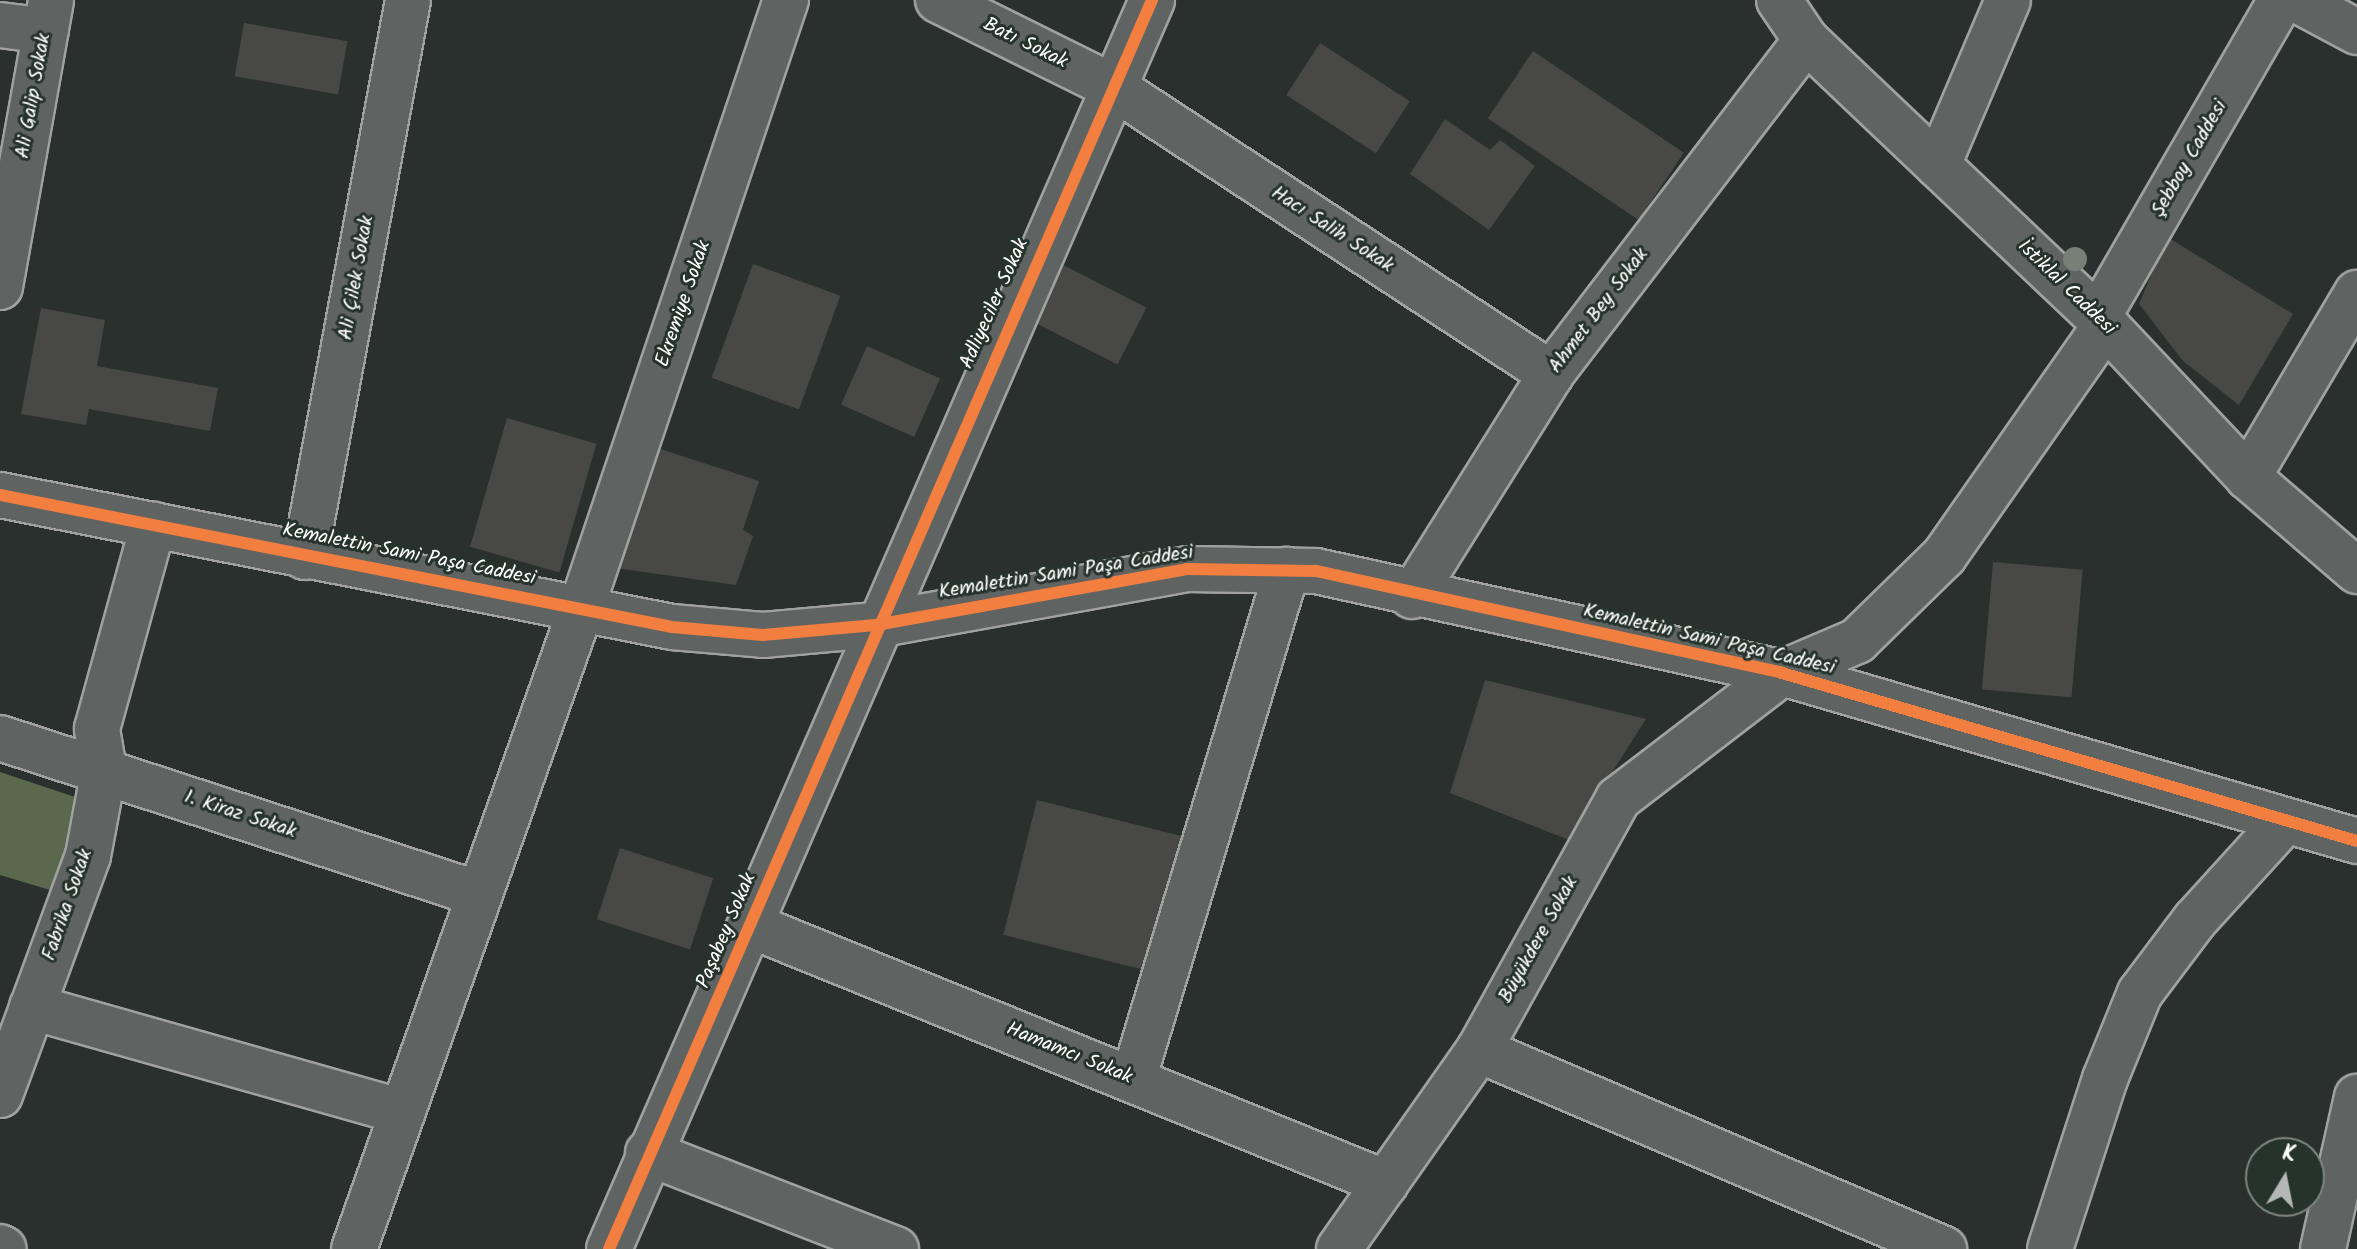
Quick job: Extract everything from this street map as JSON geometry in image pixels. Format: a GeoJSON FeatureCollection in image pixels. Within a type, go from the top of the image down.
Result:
{"type":"FeatureCollection","features":[{"type":"Feature","properties":{"kind":"street","name":"Ali Çilek Sokak"},"geometry":{"type":"LineString","coordinates":[[305,557],[408,0]]}},
{"type":"Feature","properties":{"kind":"street","name":"Ekremiye Sokak"},"geometry":{"type":"LineString","coordinates":[[354,1249],[581,609],[786,0]]}},
{"type":"Feature","properties":{"kind":"street","name":"Batı Sokak"},"geometry":{"type":"LineString","coordinates":[[938,0],[1113,87]]}},
{"type":"Feature","properties":{"kind":"street","name":"Adliyeciler Sokak"},"geometry":{"type":"LineString","coordinates":[[876,625],[1152,0]]}},
{"type":"Feature","properties":{"kind":"street","name":"İstiklal Caddesi"},"geometry":{"type":"LineString","coordinates":[[1779,0],[1806,40],[2102,321],[2248,477],[2357,571]]}},
{"type":"Feature","properties":{"kind":"street"},"geometry":{"type":"LineString","coordinates":[[1938,165],[2008,0]]}},
{"type":"Feature","properties":{"kind":"street","name":"Şebboy Caddesi"},"geometry":{"type":"LineString","coordinates":[[1782,673],[1857,641],[1944,556],[2102,321],[2281,0]]}},
{"type":"Feature","properties":{"kind":"street"},"geometry":{"type":"LineString","coordinates":[[2297,0],[2357,32]]}},
{"type":"Feature","properties":{"kind":"street"},"geometry":{"type":"LineString","coordinates":[[0,25],[48,15]]}},
{"type":"Feature","properties":{"kind":"street","name":"Ali Galip Sokak"},"geometry":{"type":"LineString","coordinates":[[0,287],[48,15]]}},
{"type":"Feature","properties":{"kind":"street","name":"Ahmet Bey Sokak"},"geometry":{"type":"LineString","coordinates":[[1412,596],[1551,374],[1806,40]]}},
{"type":"Feature","properties":{"kind":"street","name":"Hacı Salih Sokak"},"geometry":{"type":"LineString","coordinates":[[1113,87],[1551,374]]}},
{"type":"Feature","properties":{"kind":"street"},"geometry":{"type":"LineString","coordinates":[[2248,477],[2357,293]]}},
{"type":"Feature","properties":{"kind":"street","name":"Kemalettin Sami Paşa Caddesi"},"geometry":{"type":"LineString","coordinates":[[0,495],[672,627],[763,635],[876,625],[1187,569],[1316,571],[1412,596],[1782,673],[2357,841]]}},
{"type":"Feature","properties":{"kind":"street","name":"Fabrika Sokak"},"geometry":{"type":"LineString","coordinates":[[0,1095],[88,856],[104,770],[97,729],[153,525]]}},
{"type":"Feature","properties":{"kind":"street"},"geometry":{"type":"LineString","coordinates":[[1133,1080],[1287,570]]}},
{"type":"Feature","properties":{"kind":"street","name":"Paşabey Sokak"},"geometry":{"type":"LineString","coordinates":[[609,1249],[648,1153],[752,926],[876,625]]}},
{"type":"Feature","properties":{"kind":"street","name":"Büyükdere Sokak"},"geometry":{"type":"LineString","coordinates":[[1339,1249],[1479,1050],[1618,799],[1782,673]]}},
{"type":"Feature","properties":{"kind":"street","name":"1. Kiraz Sokak"},"geometry":{"type":"LineString","coordinates":[[0,738],[479,894]]}},
{"type":"Feature","properties":{"kind":"street"},"geometry":{"type":"LineString","coordinates":[[2050,1249],[2105,1079],[2140,993],[2285,821]]}},
{"type":"Feature","properties":{"kind":"street","name":"Hamamcı Sokak"},"geometry":{"type":"LineString","coordinates":[[752,926],[1386,1183]]}},
{"type":"Feature","properties":{"kind":"street"},"geometry":{"type":"LineString","coordinates":[[32,1007],[402,1112]]}},
{"type":"Feature","properties":{"kind":"street"},"geometry":{"type":"LineString","coordinates":[[1479,1050],[1944,1249]]}},
{"type":"Feature","properties":{"kind":"street"},"geometry":{"type":"LineString","coordinates":[[2323,1249],[2357,1097]]}},
{"type":"Feature","properties":{"kind":"street"},"geometry":{"type":"LineString","coordinates":[[648,1153],[896,1249]]}},
{"type":"Feature","properties":{"kind":"green space"},"geometry":{"type":"Polygon","coordinates":[[[0,772],[84,800],[60,893],[0,875],[0,772]]]}},
{"type":"Feature","properties":{"kind":"building"},"geometry":{"type":"Polygon","coordinates":[[[244,23],[347,41],[338,94],[235,76],[244,23]]]}},
{"type":"Feature","properties":{"kind":"building"},"geometry":{"type":"Polygon","coordinates":[[[1320,43],[1410,101],[1376,153],[1286,95],[1320,43]]]}},
{"type":"Feature","properties":{"kind":"building"},"geometry":{"type":"Polygon","coordinates":[[[1533,51],[1684,153],[1639,220],[1488,118],[1533,51]]]}},
{"type":"Feature","properties":{"kind":"building"},"geometry":{"type":"Polygon","coordinates":[[[1445,119],[1490,150],[1500,140],[1535,166],[1489,230],[1410,174],[1445,119]]]}},
{"type":"Feature","properties":{"kind":"building"},"geometry":{"type":"Polygon","coordinates":[[[2167,237],[2293,314],[2239,405],[2183,361],[2139,304],[2167,237]]]}},
{"type":"Feature","properties":{"kind":"building"},"geometry":{"type":"Polygon","coordinates":[[[753,264],[840,296],[799,410],[712,378],[753,264]]]}},
{"type":"Feature","properties":{"kind":"building"},"geometry":{"type":"Polygon","coordinates":[[[1061,264],[1147,308],[1117,365],[1032,321],[1061,264]]]}},
{"type":"Feature","properties":{"kind":"building"},"geometry":{"type":"Polygon","coordinates":[[[41,308],[105,320],[97,366],[218,388],[210,431],[89,409],[86,425],[21,414],[41,308]]]}},
{"type":"Feature","properties":{"kind":"building"},"geometry":{"type":"Polygon","coordinates":[[[867,346],[940,379],[914,437],[841,404],[867,346]]]}},
{"type":"Feature","properties":{"kind":"building"},"geometry":{"type":"Polygon","coordinates":[[[507,418],[596,444],[559,572],[470,547],[507,418]]]}},
{"type":"Feature","properties":{"kind":"building"},"geometry":{"type":"Polygon","coordinates":[[[648,445],[759,481],[743,530],[753,536],[736,585],[608,567],[648,445]]]}},
{"type":"Feature","properties":{"kind":"building"},"geometry":{"type":"Polygon","coordinates":[[[1993,562],[2083,570],[2072,697],[1982,690],[1993,562]]]}},
{"type":"Feature","properties":{"kind":"building"},"geometry":{"type":"Polygon","coordinates":[[[1485,680],[1646,719],[1569,840],[1450,793],[1485,680]]]}},
{"type":"Feature","properties":{"kind":"building"},"geometry":{"type":"Polygon","coordinates":[[[1037,800],[1188,838],[1155,973],[1003,935],[1037,800]]]}},
{"type":"Feature","properties":{"kind":"building"},"geometry":{"type":"Polygon","coordinates":[[[620,848],[713,878],[690,950],[597,919],[620,848]]]}},
{"type":"Feature","properties":{"kind":"cycle path"},"geometry":{"type":"LineString","coordinates":[[609,1249],[1152,0]]}},
{"type":"Feature","properties":{"kind":"cycle path"},"geometry":{"type":"LineString","coordinates":[[0,495],[672,627],[763,635],[876,625],[1187,569],[1316,571],[1782,673],[2357,841]]}}]}
